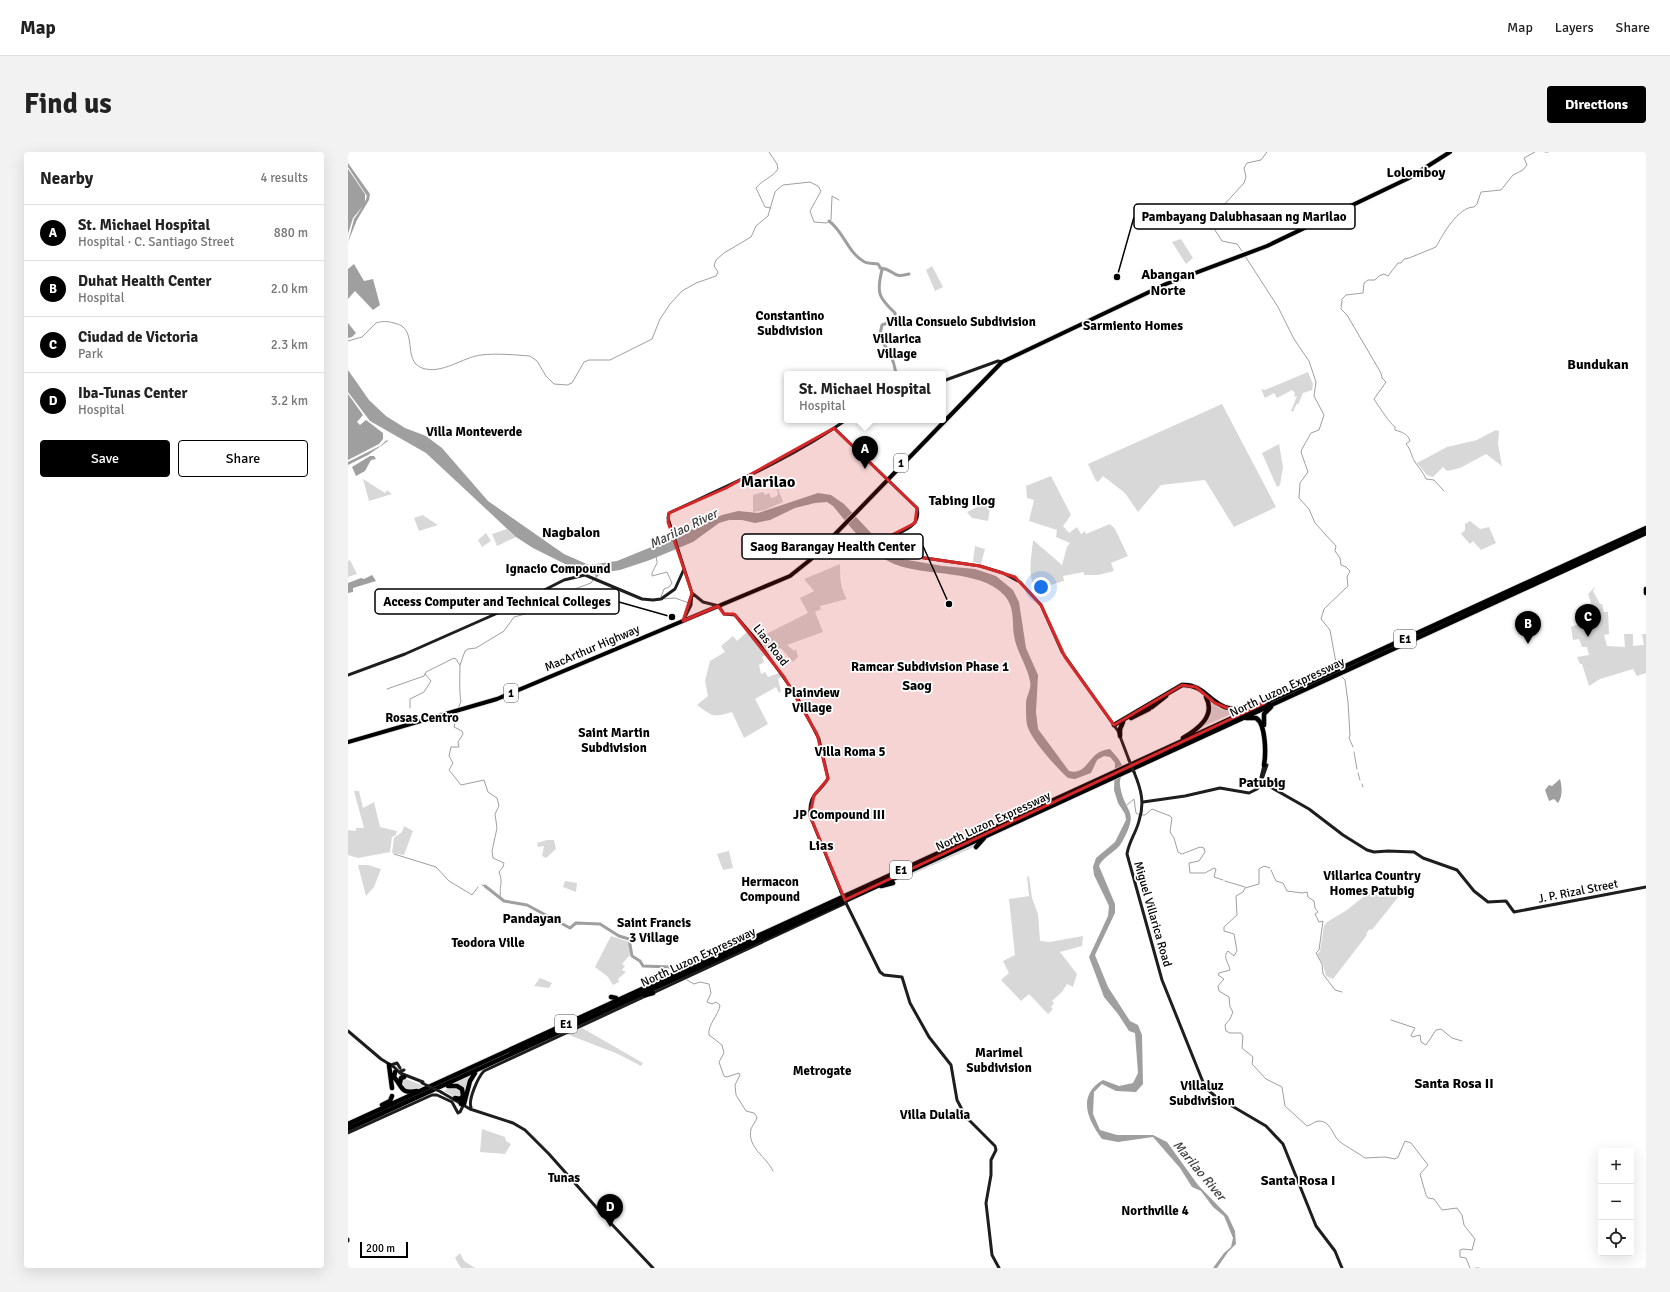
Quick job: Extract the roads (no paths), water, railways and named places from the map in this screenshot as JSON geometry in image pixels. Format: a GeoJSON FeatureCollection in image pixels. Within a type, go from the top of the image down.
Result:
{"type":"FeatureCollection","features":[{"type":"Feature","properties":{"kind":"highway","name":"MacArthur Highway"},"geometry":{"type":"LineString","coordinates":[[946,415],[1001,362],[1166,282],[1272,241],[1399,180],[1445,152]]}},
{"type":"Feature","properties":{"kind":"highway","name":"MacArthur Highway"},"geometry":{"type":"LineString","coordinates":[[946,418],[1001,362],[1161,287],[1267,246],[1409,178],[1450,152]]}},
{"type":"Feature","properties":{"kind":"highway","name":"MacArthur Highway"},"geometry":{"type":"LineString","coordinates":[[348,742],[497,699],[794,574],[807,563],[862,506],[938,423]]}},
{"type":"Feature","properties":{"kind":"highway","name":"MacArthur Highway"},"geometry":{"type":"LineString","coordinates":[[888,478],[942,423]]}},
{"type":"Feature","properties":{"kind":"highway","name":"North Luzon Expressway"},"geometry":{"type":"LineString","coordinates":[[348,1129],[441,1090],[478,1070],[870,889],[1110,776],[1165,748],[1646,528]]}},
{"type":"Feature","properties":{"kind":"highway","name":"North Luzon Expressway"},"geometry":{"type":"LineString","coordinates":[[1128,767],[1235,722],[1646,533]]}},
{"type":"Feature","properties":{"kind":"highway"},"geometry":{"type":"LineString","coordinates":[[1115,726],[1182,685],[1196,687],[1215,703],[1230,709],[1242,710],[1265,703]]}},
{"type":"Feature","properties":{"kind":"highway"},"geometry":{"type":"LineString","coordinates":[[1115,726],[1150,708],[1172,692],[1182,687],[1190,687],[1200,691],[1208,702],[1209,712],[1203,724],[1165,748]]}},
{"type":"Feature","properties":{"kind":"highway"},"geometry":{"type":"LineString","coordinates":[[1266,765],[1264,714],[1268,709],[1281,700]]}},
{"type":"Feature","properties":{"kind":"highway"},"geometry":{"type":"LineString","coordinates":[[1235,722],[1253,717],[1260,720],[1266,765]]}},
{"type":"Feature","properties":{"kind":"highway"},"geometry":{"type":"LineString","coordinates":[[1120,736],[1120,729],[1123,722]]}},
{"type":"Feature","properties":{"kind":"highway","name":"North Luzon Expressway"},"geometry":{"type":"LineString","coordinates":[[348,1124],[1110,776]]}},
{"type":"Feature","properties":{"kind":"highway"},"geometry":{"type":"LineString","coordinates":[[976,847],[987,834]]}},
{"type":"Feature","properties":{"kind":"highway"},"geometry":{"type":"LineString","coordinates":[[870,889],[893,883]]}},
{"type":"Feature","properties":{"kind":"highway"},"geometry":{"type":"LineString","coordinates":[[613,998],[662,980]]}},
{"type":"Feature","properties":{"kind":"highway"},"geometry":{"type":"LineString","coordinates":[[583,1021],[595,1018],[647,994],[653,993]]}},
{"type":"Feature","properties":{"kind":"highway"},"geometry":{"type":"LineString","coordinates":[[388,1064],[392,1088]]}},
{"type":"Feature","properties":{"kind":"highway"},"geometry":{"type":"LineString","coordinates":[[466,1103],[470,1081],[478,1070]]}},
{"type":"Feature","properties":{"kind":"highway"},"geometry":{"type":"LineString","coordinates":[[396,1071],[394,1076],[402,1089],[406,1092],[422,1090]]}},
{"type":"Feature","properties":{"kind":"highway"},"geometry":{"type":"LineString","coordinates":[[391,1076],[396,1071]]}},
{"type":"Feature","properties":{"kind":"highway"},"geometry":{"type":"LineString","coordinates":[[399,1082],[403,1076]]}},
{"type":"Feature","properties":{"kind":"highway"},"geometry":{"type":"LineString","coordinates":[[441,1090],[457,1086],[462,1090],[466,1103]]}},
{"type":"Feature","properties":{"kind":"highway"},"geometry":{"type":"LineString","coordinates":[[348,1124],[390,1101],[392,1096]]}},
{"type":"Feature","properties":{"kind":"highway"},"geometry":{"type":"LineString","coordinates":[[453,1099],[460,1099],[466,1103]]}},
{"type":"Feature","properties":{"kind":"main road"},"geometry":{"type":"LineString","coordinates":[[946,380],[1001,362]]}},
{"type":"Feature","properties":{"kind":"main road"},"geometry":{"type":"LineString","coordinates":[[683,621],[691,605],[692,593],[668,522],[668,513],[726,488],[821,438],[842,423]]}},
{"type":"Feature","properties":{"kind":"main road"},"geometry":{"type":"LineString","coordinates":[[834,428],[888,478]]}},
{"type":"Feature","properties":{"kind":"main road","name":"Miguel Villarica Road"},"geometry":{"type":"LineString","coordinates":[[888,478],[916,506],[918,514],[916,523],[890,537],[888,542],[911,556],[980,566],[1015,578],[1041,605],[1057,644],[1065,658],[1115,726],[1142,794],[1140,818],[1128,849],[1130,864],[1163,981],[1204,1082],[1207,1089],[1215,1096],[1266,1126],[1283,1144],[1316,1226],[1335,1251],[1342,1268]]}},
{"type":"Feature","properties":{"kind":"main road"},"geometry":{"type":"LineString","coordinates":[[348,675],[390,661],[488,617],[564,580],[582,576],[594,579],[642,599],[656,600],[667,596],[675,589],[684,569]]}},
{"type":"Feature","properties":{"kind":"main road"},"geometry":{"type":"LineString","coordinates":[[692,593],[703,602],[719,606]]}},
{"type":"Feature","properties":{"kind":"main road","name":"Lias Road"},"geometry":{"type":"LineString","coordinates":[[719,606],[724,614],[735,615],[775,665],[796,695],[819,739],[828,778],[814,795],[810,805],[810,816],[841,892],[880,972],[886,975],[900,975],[903,978],[910,1003],[929,1037],[951,1065],[957,1100],[966,1117],[995,1146],[996,1150],[991,1160],[991,1176],[986,1203],[992,1255],[999,1268]]}},
{"type":"Feature","properties":{"kind":"main road"},"geometry":{"type":"LineString","coordinates":[[1142,802],[1151,802],[1220,788],[1248,793],[1257,789],[1261,782],[1266,765]]}},
{"type":"Feature","properties":{"kind":"main road","name":"J. P. Rizal Street"},"geometry":{"type":"LineString","coordinates":[[1261,782],[1309,809],[1343,835],[1367,850],[1374,852],[1414,852],[1423,858],[1457,870],[1467,884],[1488,902],[1506,901],[1514,912],[1546,908],[1646,887]]}},
{"type":"Feature","properties":{"kind":"main road"},"geometry":{"type":"LineString","coordinates":[[1142,794],[1145,800],[1151,802]]}},
{"type":"Feature","properties":{"kind":"main road"},"geometry":{"type":"LineString","coordinates":[[1142,808],[1151,802]]}},
{"type":"Feature","properties":{"kind":"main road"},"geometry":{"type":"LineString","coordinates":[[460,1112],[481,1074],[485,1070],[846,903]]}},
{"type":"Feature","properties":{"kind":"main road"},"geometry":{"type":"LineString","coordinates":[[348,1031],[403,1076],[423,1082],[441,1090],[453,1099],[466,1103],[476,1110],[513,1123],[525,1130],[549,1154],[653,1268]]}},
{"type":"Feature","properties":{"kind":"main road"},"geometry":{"type":"LineString","coordinates":[[388,1064],[397,1063],[400,1068]]}},
{"type":"Feature","properties":{"kind":"main road"},"geometry":{"type":"LineString","coordinates":[[403,1076],[401,1071],[404,1070]]}},
{"type":"Feature","properties":{"kind":"main road"},"geometry":{"type":"LineString","coordinates":[[348,1133],[432,1095],[437,1095],[452,1102],[456,1112],[460,1112]]}},
{"type":"Feature","properties":{"kind":"main road"},"geometry":{"type":"LineString","coordinates":[[453,1099],[460,1112]]}},
{"type":"Feature","properties":{"kind":"main road"},"geometry":{"type":"LineString","coordinates":[[460,1112],[466,1103]]}},
{"type":"Feature","properties":{"kind":"waterway"},"geometry":{"type":"LineString","coordinates":[[769,152],[777,164],[778,169],[756,188],[765,207],[771,208]]}},
{"type":"Feature","properties":{"kind":"waterway"},"geometry":{"type":"LineString","coordinates":[[1212,225],[1209,214],[1221,208],[1244,183],[1246,177],[1244,168],[1247,163],[1261,160],[1267,152]]}},
{"type":"Feature","properties":{"kind":"waterway"},"geometry":{"type":"LineString","coordinates":[[1444,491],[1434,480],[1426,479],[1406,444],[1410,441],[1408,437],[1395,430],[1395,427],[1387,419],[1374,399],[1386,382],[1382,378],[1381,373],[1347,315],[1341,309],[1342,299],[1346,295],[1363,293],[1364,283],[1368,280],[1375,280],[1384,274],[1388,276],[1398,263],[1401,263],[1404,259],[1436,247],[1457,216],[1462,211],[1474,207],[1477,204],[1481,192],[1501,190],[1513,175],[1523,170],[1527,165],[1524,158],[1535,152]]}},
{"type":"Feature","properties":{"kind":"waterway"},"geometry":{"type":"LineString","coordinates":[[348,341],[362,337],[376,323],[391,322],[402,326],[406,331],[409,337],[412,358],[416,364],[422,368],[430,370],[437,369],[474,356],[487,354],[530,356],[537,361],[546,376],[554,384],[567,385],[572,383],[584,362],[589,360],[610,360],[652,339],[660,319],[670,304],[682,291],[696,283],[716,276],[718,272],[714,266],[716,260],[724,253],[751,237],[756,226],[768,216],[775,192],[783,185],[810,182],[818,186],[821,191],[810,211],[814,222],[827,223],[831,220],[832,196],[839,200]]}},
{"type":"Feature","properties":{"kind":"waterway"},"geometry":{"type":"LineString","coordinates":[[829,221],[834,225],[858,257],[866,263],[878,264],[882,270],[879,284],[880,294],[885,303],[895,313],[895,320],[882,325],[880,335],[891,356],[896,371]]}},
{"type":"Feature","properties":{"kind":"waterway"},"geometry":{"type":"LineString","coordinates":[[1213,227],[1222,241],[1237,244],[1242,251]]}},
{"type":"Feature","properties":{"kind":"waterway"},"geometry":{"type":"LineString","coordinates":[[1245,256],[1278,307],[1294,339],[1309,361],[1316,382],[1314,396],[1324,415],[1319,430],[1311,433],[1301,452],[1308,472],[1300,483],[1299,498],[1309,509],[1315,523],[1336,546],[1335,551],[1340,558],[1341,565],[1350,571],[1347,577],[1348,586],[1324,609],[1321,619],[1330,630],[1336,663]]}},
{"type":"Feature","properties":{"kind":"waterway"},"geometry":{"type":"LineString","coordinates":[[880,268],[888,270],[896,275],[909,274]]}},
{"type":"Feature","properties":{"kind":"waterway","name":"Marilao River"},"geometry":{"type":"LineString","coordinates":[[656,556],[657,562]]}},
{"type":"Feature","properties":{"kind":"waterway"},"geometry":{"type":"LineString","coordinates":[[657,563],[652,576],[667,572],[672,583],[669,587],[664,589],[661,597]]}},
{"type":"Feature","properties":{"kind":"waterway"},"geometry":{"type":"LineString","coordinates":[[387,689],[424,676],[426,672],[455,658],[460,665],[465,651],[476,648],[504,631],[514,617],[529,613],[572,590],[591,583],[593,580]]}},
{"type":"Feature","properties":{"kind":"waterway"},"geometry":{"type":"LineString","coordinates":[[662,599],[675,598],[689,603]]}},
{"type":"Feature","properties":{"kind":"waterway"},"geometry":{"type":"LineString","coordinates":[[458,709],[461,701],[460,665]]}},
{"type":"Feature","properties":{"kind":"waterway"},"geometry":{"type":"LineString","coordinates":[[410,708],[410,699],[424,692],[431,681],[425,674]]}},
{"type":"Feature","properties":{"kind":"waterway"},"geometry":{"type":"LineString","coordinates":[[1342,677],[1345,680],[1348,702],[1349,738],[1353,747]]}},
{"type":"Feature","properties":{"kind":"waterway"},"geometry":{"type":"LineString","coordinates":[[458,712],[454,727],[462,731],[463,734],[458,742],[459,747],[451,747],[449,756],[453,763],[449,770],[461,785],[484,780],[488,792],[497,798],[499,806],[495,814],[497,828],[492,851],[493,858],[504,863],[499,872],[501,880],[501,899]]}},
{"type":"Feature","properties":{"kind":"waterway"},"geometry":{"type":"LineString","coordinates":[[1354,752],[1357,769]]}},
{"type":"Feature","properties":{"kind":"waterway"},"geometry":{"type":"LineString","coordinates":[[1358,773],[1360,780]]}},
{"type":"Feature","properties":{"kind":"waterway"},"geometry":{"type":"LineString","coordinates":[[1127,805],[1134,799],[1136,813],[1140,815],[1145,815],[1152,809],[1170,816],[1172,818],[1170,832],[1174,838],[1178,852],[1182,854],[1200,847],[1204,848],[1205,852],[1199,861],[1189,863],[1190,873],[1205,873],[1214,868],[1216,869],[1214,877],[1223,880]]}},
{"type":"Feature","properties":{"kind":"waterway"},"geometry":{"type":"LineString","coordinates":[[394,854],[436,867],[449,881],[472,895],[478,887]]}},
{"type":"Feature","properties":{"kind":"waterway"},"geometry":{"type":"LineString","coordinates":[[1270,868],[1264,866],[1259,869],[1259,884],[1245,888],[1243,892],[1236,896],[1237,915],[1224,927],[1224,931],[1234,934],[1237,951],[1234,956],[1228,951],[1226,953],[1230,970],[1219,973],[1218,975],[1224,979],[1218,986],[1219,991],[1229,997],[1230,1007],[1233,1012],[1225,1025],[1226,1031],[1230,1033],[1241,1033],[1243,1036],[1242,1048],[1253,1057],[1252,1064],[1266,1079],[1282,1087],[1285,1106],[1307,1126],[1318,1121],[1326,1123],[1340,1141],[1365,1158],[1385,1157],[1395,1159],[1398,1157],[1405,1141],[1411,1143],[1428,1165],[1420,1174],[1426,1195],[1428,1198],[1434,1199],[1442,1210],[1457,1208],[1462,1215],[1464,1225],[1475,1239],[1472,1250],[1460,1250],[1460,1257],[1466,1258],[1470,1268]]}},
{"type":"Feature","properties":{"kind":"waterway"},"geometry":{"type":"LineString","coordinates":[[1271,870],[1276,881],[1283,883],[1287,891],[1302,893],[1307,892],[1308,897],[1314,901],[1315,908],[1318,912],[1315,914],[1319,922],[1323,921],[1319,950],[1316,953],[1322,964],[1323,974],[1335,990],[1342,992]]}},
{"type":"Feature","properties":{"kind":"waterway"},"geometry":{"type":"LineString","coordinates":[[1225,881],[1245,887]]}},
{"type":"Feature","properties":{"kind":"waterway"},"geometry":{"type":"LineString","coordinates":[[485,886],[504,901],[527,905],[570,928],[576,923],[600,924],[619,936],[629,939],[632,956],[640,961],[643,966],[671,967]]}},
{"type":"Feature","properties":{"kind":"waterway"},"geometry":{"type":"LineString","coordinates":[[687,980],[694,984],[700,982],[709,984],[711,993],[707,1002],[712,1004],[716,1002],[720,1005],[711,1024],[709,1035],[722,1045],[724,1053],[719,1062],[724,1076],[727,1077],[739,1073],[740,1075],[735,1085],[736,1095],[746,1111],[754,1113],[757,1117],[751,1129],[752,1141],[754,1147],[773,1171]]}},
{"type":"Feature","properties":{"kind":"waterway"},"geometry":{"type":"LineString","coordinates":[[1391,1020],[1415,1028],[1411,1035],[1412,1037],[1420,1035],[1421,1042],[1426,1045],[1436,1030],[1441,1029],[1452,1038],[1462,1041]]}},
{"type":"Feature","properties":{"kind":"place","name":"Pambayang Dalubhasaan ng Marilao"},"geometry":{"type":"Point","coordinates":[1117,277]}},
{"type":"Feature","properties":{"kind":"place","name":"St. Michael Hospital"},"geometry":{"type":"Point","coordinates":[865,469]}},
{"type":"Feature","properties":{"kind":"place","name":"Saog Barangay Health Center"},"geometry":{"type":"Point","coordinates":[949,604]}},
{"type":"Feature","properties":{"kind":"place","name":"Access Computer and Technical Colleges"},"geometry":{"type":"Point","coordinates":[672,617]}},
{"type":"Feature","properties":{"kind":"place","name":"Ciudad de Victoria"},"geometry":{"type":"Point","coordinates":[1588,637]}},
{"type":"Feature","properties":{"kind":"place","name":"Duhat Health Center"},"geometry":{"type":"Point","coordinates":[1528,644]}},
{"type":"Feature","properties":{"kind":"place","name":"Iba-Tunas Center"},"geometry":{"type":"Point","coordinates":[610,1227]}},
{"type":"Feature","properties":{"kind":"district","name":"Lolomboy"},"geometry":{"type":"Point","coordinates":[1416,172]}},
{"type":"Feature","properties":{"kind":"district","name":"Abangan Norte"},"geometry":{"type":"Point","coordinates":[1168,282]}},
{"type":"Feature","properties":{"kind":"district","name":"Villa Consuelo Subdivision"},"geometry":{"type":"Point","coordinates":[961,321]}},
{"type":"Feature","properties":{"kind":"district","name":"Constantino Subdivision"},"geometry":{"type":"Point","coordinates":[790,322]}},
{"type":"Feature","properties":{"kind":"district","name":"Sarmiento Homes"},"geometry":{"type":"Point","coordinates":[1133,325]}},
{"type":"Feature","properties":{"kind":"district","name":"Villarica Village"},"geometry":{"type":"Point","coordinates":[897,346]}},
{"type":"Feature","properties":{"kind":"district","name":"Bundukan"},"geometry":{"type":"Point","coordinates":[1598,364]}},
{"type":"Feature","properties":{"kind":"district","name":"Villa Monteverde"},"geometry":{"type":"Point","coordinates":[474,431]}},
{"type":"Feature","properties":{"kind":"district","name":"Marilao"},"geometry":{"type":"Point","coordinates":[768,481]}},
{"type":"Feature","properties":{"kind":"district","name":"Tabing Ilog"},"geometry":{"type":"Point","coordinates":[962,500]}},
{"type":"Feature","properties":{"kind":"district","name":"Nagbalon"},"geometry":{"type":"Point","coordinates":[571,532]}},
{"type":"Feature","properties":{"kind":"district","name":"Ignacio Compound"},"geometry":{"type":"Point","coordinates":[558,568]}},
{"type":"Feature","properties":{"kind":"district","name":"Ramcar Subdivision Phase 1"},"geometry":{"type":"Point","coordinates":[930,666]}},
{"type":"Feature","properties":{"kind":"district","name":"Saog"},"geometry":{"type":"Point","coordinates":[917,685]}},
{"type":"Feature","properties":{"kind":"district","name":"Plainview Village"},"geometry":{"type":"Point","coordinates":[812,700]}},
{"type":"Feature","properties":{"kind":"district","name":"Rosas Centro"},"geometry":{"type":"Point","coordinates":[422,717]}},
{"type":"Feature","properties":{"kind":"district","name":"Saint Martin Subdivision"},"geometry":{"type":"Point","coordinates":[614,740]}},
{"type":"Feature","properties":{"kind":"district","name":"Villa Roma 5"},"geometry":{"type":"Point","coordinates":[850,751]}},
{"type":"Feature","properties":{"kind":"district","name":"Patubig"},"geometry":{"type":"Point","coordinates":[1262,782]}},
{"type":"Feature","properties":{"kind":"district","name":"JP Compound III"},"geometry":{"type":"Point","coordinates":[839,814]}},
{"type":"Feature","properties":{"kind":"district","name":"Lias"},"geometry":{"type":"Point","coordinates":[821,845]}},
{"type":"Feature","properties":{"kind":"district","name":"Villarica Country Homes Patubig"},"geometry":{"type":"Point","coordinates":[1372,882]}},
{"type":"Feature","properties":{"kind":"district","name":"Hermacon Compound"},"geometry":{"type":"Point","coordinates":[770,888]}},
{"type":"Feature","properties":{"kind":"district","name":"Pandayan"},"geometry":{"type":"Point","coordinates":[532,918]}},
{"type":"Feature","properties":{"kind":"district","name":"Saint Francis 3 Village"},"geometry":{"type":"Point","coordinates":[654,930]}},
{"type":"Feature","properties":{"kind":"district","name":"Teodora Ville"},"geometry":{"type":"Point","coordinates":[488,942]}},
{"type":"Feature","properties":{"kind":"district","name":"Marimel Subdivision"},"geometry":{"type":"Point","coordinates":[999,1060]}},
{"type":"Feature","properties":{"kind":"district","name":"Metrogate"},"geometry":{"type":"Point","coordinates":[822,1070]}},
{"type":"Feature","properties":{"kind":"district","name":"Santa Rosa II"},"geometry":{"type":"Point","coordinates":[1454,1083]}},
{"type":"Feature","properties":{"kind":"district","name":"Villaluz Subdivision"},"geometry":{"type":"Point","coordinates":[1202,1092]}},
{"type":"Feature","properties":{"kind":"district","name":"Villa Dulalia"},"geometry":{"type":"Point","coordinates":[935,1114]}},
{"type":"Feature","properties":{"kind":"district","name":"Tunas"},"geometry":{"type":"Point","coordinates":[564,1177]}},
{"type":"Feature","properties":{"kind":"district","name":"Santa Rosa I"},"geometry":{"type":"Point","coordinates":[1298,1180]}},
{"type":"Feature","properties":{"kind":"district","name":"Northville 4"},"geometry":{"type":"Point","coordinates":[1155,1210]}}]}
